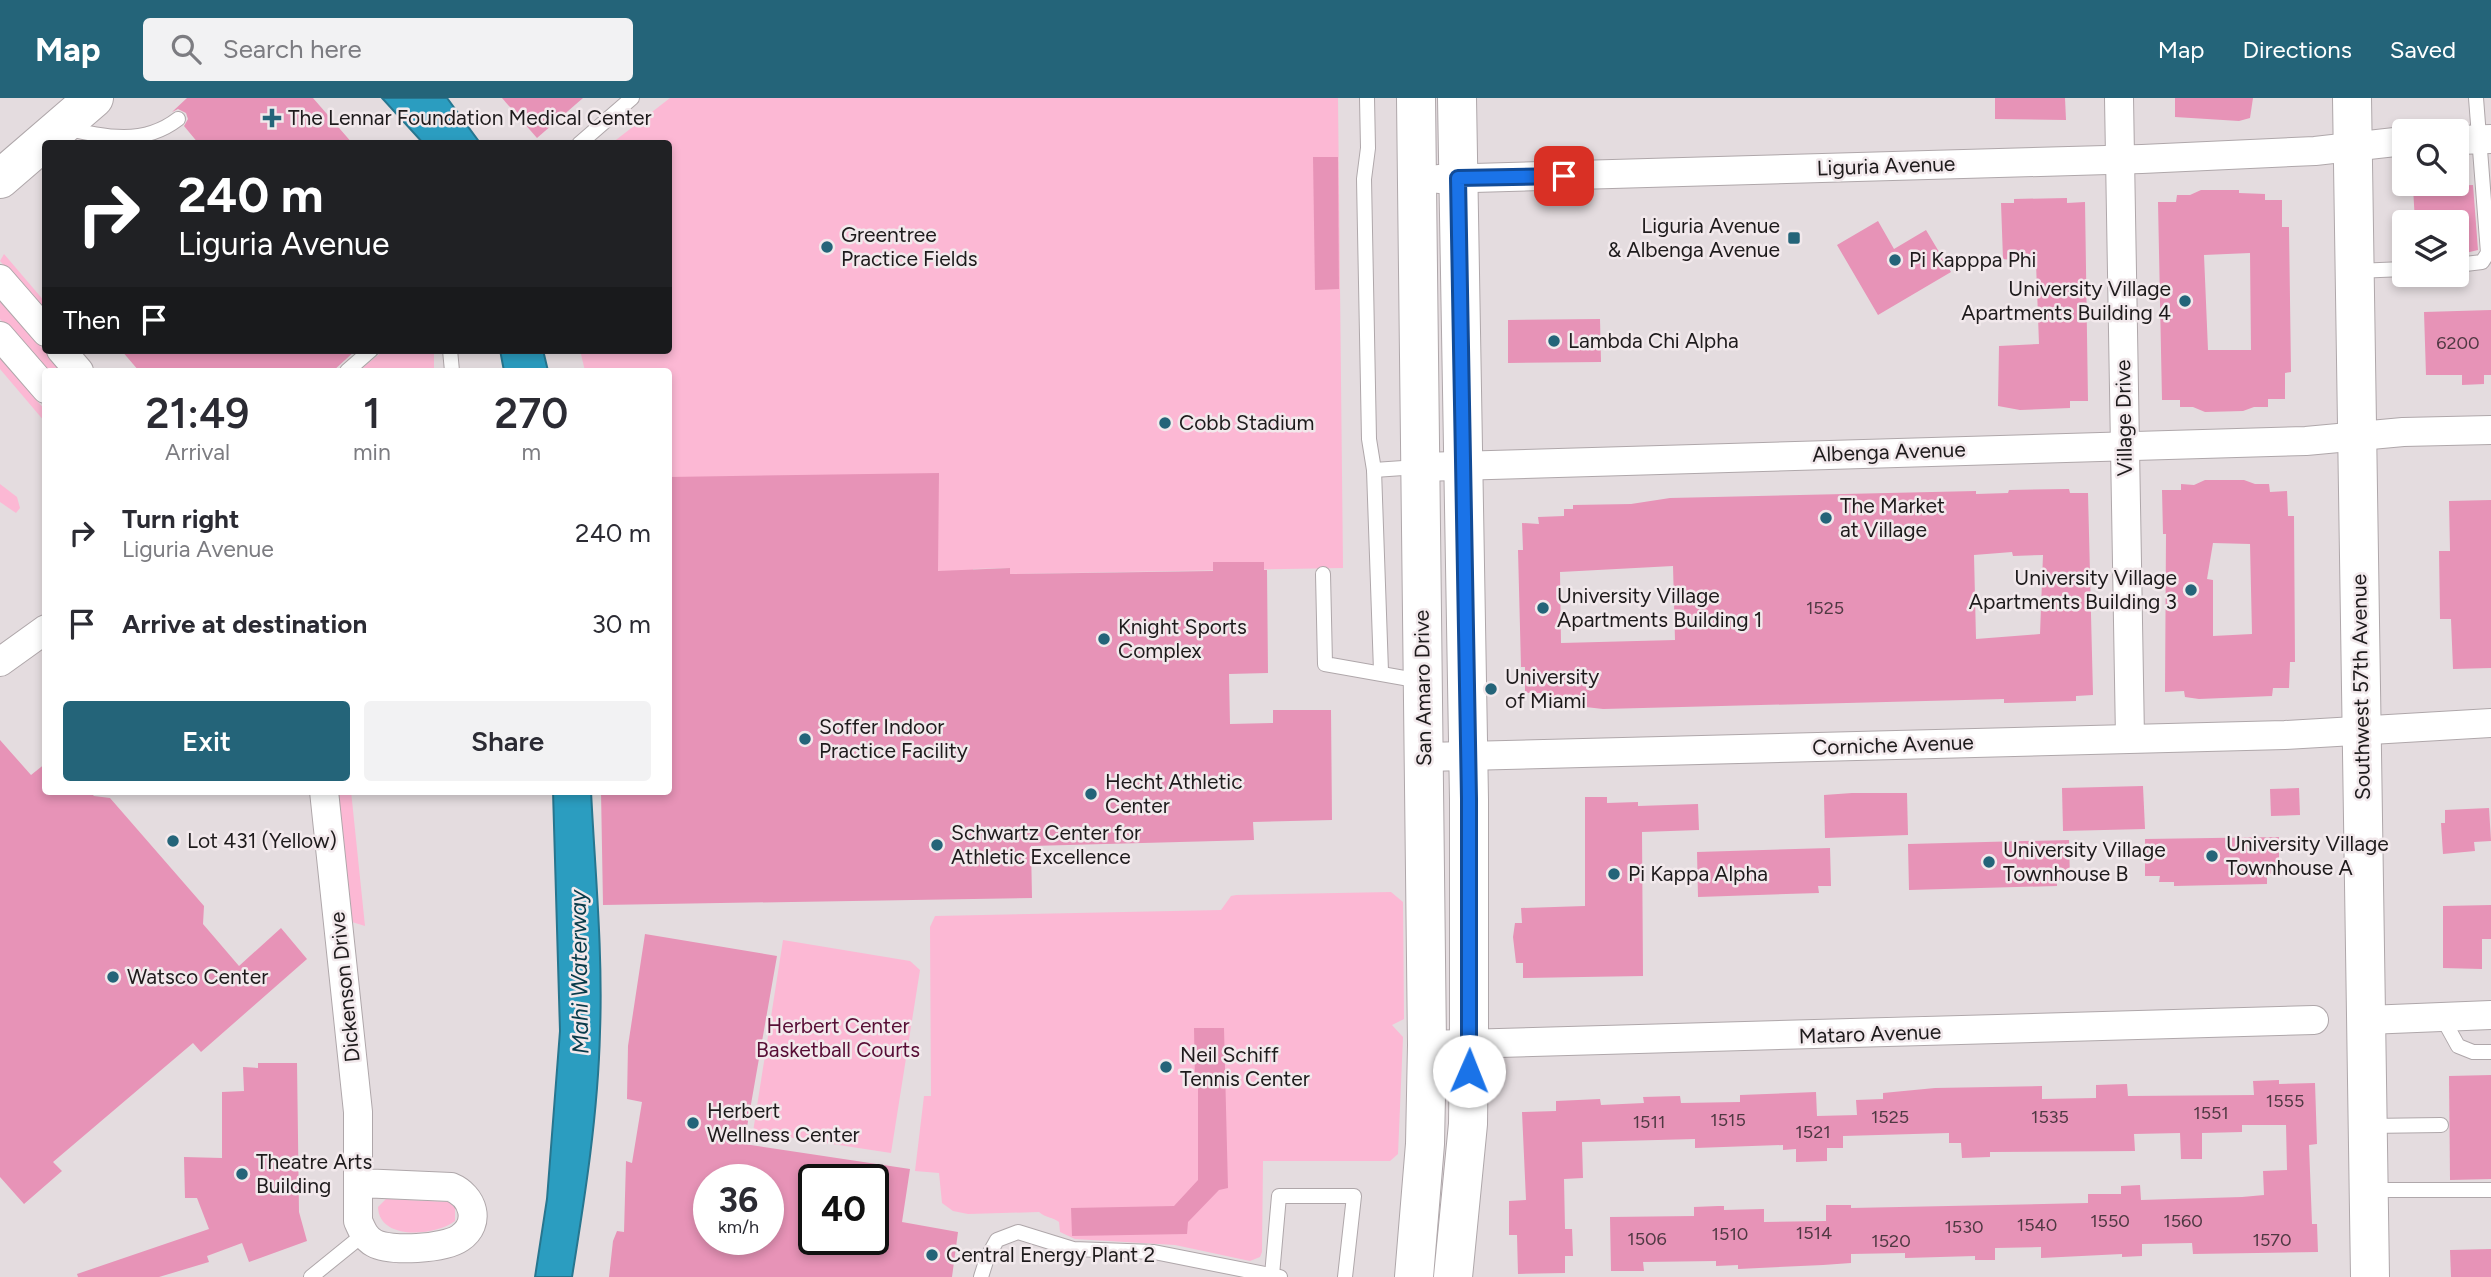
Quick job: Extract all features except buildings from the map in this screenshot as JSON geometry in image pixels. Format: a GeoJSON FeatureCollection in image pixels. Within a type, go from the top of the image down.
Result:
{"type":"FeatureCollection","features":[{"type":"Feature","properties":{"kind":"street"},"geometry":{"type":"LineString","coordinates":[[45,140],[94,98]]}},
{"type":"Feature","properties":{"kind":"street","name":"San Amaro Drive"},"geometry":{"type":"LineString","coordinates":[[1415,1277],[1425,1144],[1427,1045],[1416,98]]}},
{"type":"Feature","properties":{"kind":"street"},"geometry":{"type":"LineString","coordinates":[[1454,1277],[1468,1124],[1469,1045],[1468,757],[1457,98]]}},
{"type":"Feature","properties":{"kind":"street","name":"Village Drive"},"geometry":{"type":"LineString","coordinates":[[2119,98],[2130,738]]}},
{"type":"Feature","properties":{"kind":"street","name":"Southwest 57th Avenue"},"geometry":{"type":"LineString","coordinates":[[2352,98],[2370,1277]]}},
{"type":"Feature","properties":{"kind":"street"},"geometry":{"type":"LineString","coordinates":[[0,179],[42,143]]}},
{"type":"Feature","properties":{"kind":"street","name":"Liguria Avenue"},"geometry":{"type":"LineString","coordinates":[[1418,180],[2120,160],[2354,148],[2392,143]]}},
{"type":"Feature","properties":{"kind":"street"},"geometry":{"type":"LineString","coordinates":[[0,279],[42,327]]}},
{"type":"Feature","properties":{"kind":"street"},"geometry":{"type":"LineString","coordinates":[[0,336],[42,384]]}},
{"type":"Feature","properties":{"kind":"street"},"geometry":{"type":"LineString","coordinates":[[64,354],[76,368]]}},
{"type":"Feature","properties":{"kind":"street","name":"Albenga Avenue"},"geometry":{"type":"LineString","coordinates":[[1420,467],[2358,437],[2403,432],[2491,430]]}},
{"type":"Feature","properties":{"kind":"street"},"geometry":{"type":"LineString","coordinates":[[0,662],[42,632]]}},
{"type":"Feature","properties":{"kind":"street","name":"Corniche Avenue"},"geometry":{"type":"LineString","coordinates":[[1425,757],[2130,738],[2491,723]]}},
{"type":"Feature","properties":{"kind":"street","name":"Dickenson Drive"},"geometry":{"type":"LineString","coordinates":[[324,795],[358,1112],[358,1221],[364,1234]]}},
{"type":"Feature","properties":{"kind":"street"},"geometry":{"type":"LineString","coordinates":[[2367,1020],[2491,1015]]}},
{"type":"Feature","properties":{"kind":"street","name":"Mataro Avenue"},"geometry":{"type":"LineString","coordinates":[[1427,1045],[2314,1020]]}},
{"type":"Feature","properties":{"kind":"street"},"geometry":{"type":"LineString","coordinates":[[360,1183],[451,1187],[468,1196],[472,1206],[468,1230],[460,1238],[446,1244],[389,1247],[375,1244],[364,1234]]}},
{"type":"Feature","properties":{"kind":"lane"},"geometry":{"type":"LineString","coordinates":[[584,140],[632,98]]}},
{"type":"Feature","properties":{"kind":"lane"},"geometry":{"type":"LineString","coordinates":[[1367,98],[1368,148],[1364,178],[1369,439],[1374,470],[1381,671]]}},
{"type":"Feature","properties":{"kind":"lane"},"geometry":{"type":"LineString","coordinates":[[2469,264],[2482,262],[2488,253],[2476,139],[2476,98]]}},
{"type":"Feature","properties":{"kind":"lane"},"geometry":{"type":"LineString","coordinates":[[60,127],[108,138],[131,138],[163,131],[178,119]]}},
{"type":"Feature","properties":{"kind":"lane"},"geometry":{"type":"LineString","coordinates":[[2355,271],[2392,269]]}},
{"type":"Feature","properties":{"kind":"lane"},"geometry":{"type":"LineString","coordinates":[[350,368],[366,354]]}},
{"type":"Feature","properties":{"kind":"lane"},"geometry":{"type":"LineString","coordinates":[[1374,470],[1420,467]]}},
{"type":"Feature","properties":{"kind":"lane"},"geometry":{"type":"LineString","coordinates":[[1322,574],[1325,664],[1359,671],[1381,671],[1396,678],[1423,681]]}},
{"type":"Feature","properties":{"kind":"lane"},"geometry":{"type":"LineString","coordinates":[[2442,1017],[2452,1040],[2458,1046],[2473,1052],[2491,1052]]}},
{"type":"Feature","properties":{"kind":"lane"},"geometry":{"type":"LineString","coordinates":[[2368,1126],[2441,1125]]}},
{"type":"Feature","properties":{"kind":"lane"},"geometry":{"type":"LineString","coordinates":[[2369,1190],[2491,1190]]}},
{"type":"Feature","properties":{"kind":"lane"},"geometry":{"type":"LineString","coordinates":[[981,1277],[986,1258],[997,1240],[1018,1232],[1073,1249],[1154,1252],[1276,1276],[1279,1196],[1354,1196],[1345,1277]]}},
{"type":"Feature","properties":{"kind":"lane"},"geometry":{"type":"LineString","coordinates":[[311,1277],[364,1234]]}},
{"type":"Feature","properties":{"kind":"green space"},"geometry":{"type":"Polygon","coordinates":[[[670,98],[1338,98],[1343,568],[1010,574],[1009,568],[973,569],[973,576],[672,553],[672,368],[584,368],[581,354],[672,354],[672,140],[616,140],[670,98]]]}},
{"type":"Feature","properties":{"kind":"green space"},"geometry":{"type":"Polygon","coordinates":[[[4,254],[42,298],[42,310],[0,261],[4,254]]]}},
{"type":"Feature","properties":{"kind":"green space"},"geometry":{"type":"Polygon","coordinates":[[[0,300],[42,348],[42,354],[47,354],[59,368],[42,368],[0,319],[0,300]]]}},
{"type":"Feature","properties":{"kind":"green space"},"geometry":{"type":"Polygon","coordinates":[[[379,354],[434,354],[434,368],[363,368],[379,354]]]}},
{"type":"Feature","properties":{"kind":"green space"},"geometry":{"type":"Polygon","coordinates":[[[0,358],[42,407],[42,418],[0,369],[0,358]]]}},
{"type":"Feature","properties":{"kind":"green space"},"geometry":{"type":"Polygon","coordinates":[[[0,484],[17,497],[20,508],[16,513],[0,502],[0,484]]]}},
{"type":"Feature","properties":{"kind":"green space"},"geometry":{"type":"Polygon","coordinates":[[[337,795],[351,795],[365,926],[352,922],[337,795]]]}},
{"type":"Feature","properties":{"kind":"green space","name":"Neil Schiff Tennis Center"},"geometry":{"type":"Polygon","coordinates":[[[1391,892],[1403,902],[1404,1019],[1392,1025],[1403,1037],[1398,1154],[1390,1161],[1263,1161],[1260,1257],[1250,1261],[1175,1245],[1075,1239],[1060,1232],[1059,1222],[1039,1212],[968,1214],[953,1211],[942,1203],[939,1173],[915,1171],[924,1096],[931,1096],[930,927],[935,916],[1221,910],[1231,896],[1236,895],[1391,892]]]}},
{"type":"Feature","properties":{"kind":"green space","name":"Herbert Center Basketball Courts"},"geometry":{"type":"Polygon","coordinates":[[[783,940],[910,961],[920,970],[891,1153],[753,1132],[783,940]]]}},
{"type":"Feature","properties":{"kind":"green space"},"geometry":{"type":"Polygon","coordinates":[[[386,1199],[449,1202],[455,1208],[455,1221],[435,1230],[398,1230],[388,1226],[381,1218],[378,1207],[386,1199]]]}},
{"type":"Feature","properties":{"kind":"water"},"geometry":{"type":"Polygon","coordinates":[[[382,98],[447,98],[478,140],[420,140],[382,98]]]}},
{"type":"Feature","properties":{"kind":"water"},"geometry":{"type":"Polygon","coordinates":[[[501,354],[544,354],[547,368],[503,368],[501,354]]]}},
{"type":"Feature","properties":{"kind":"water","name":"Mahi Waterway"},"geometry":{"type":"Polygon","coordinates":[[[553,795],[591,795],[601,1002],[594,1124],[572,1277],[535,1277],[547,1199],[560,1031],[553,795]]]}},
{"type":"Feature","properties":{"kind":"place","name":"The Lennar Foundation Medical Center"},"geometry":{"type":"Point","coordinates":[272,118]}},
{"type":"Feature","properties":{"kind":"place","name":"Liguria Avenue & Albenga Avenue"},"geometry":{"type":"Point","coordinates":[1794,238]}},
{"type":"Feature","properties":{"kind":"place","name":"Greentree Practice Fields"},"geometry":{"type":"Point","coordinates":[827,247]}},
{"type":"Feature","properties":{"kind":"place","name":"Pi Kapppa Phi"},"geometry":{"type":"Point","coordinates":[1895,260]}},
{"type":"Feature","properties":{"kind":"place","name":"University Village Apartments Building 4"},"geometry":{"type":"Point","coordinates":[2185,301]}},
{"type":"Feature","properties":{"kind":"place","name":"Lambda Chi Alpha"},"geometry":{"type":"Point","coordinates":[1554,341]}},
{"type":"Feature","properties":{"kind":"place","name":"Cobb Stadium"},"geometry":{"type":"Point","coordinates":[1165,423]}},
{"type":"Feature","properties":{"kind":"place","name":"The Market at Village"},"geometry":{"type":"Point","coordinates":[1826,518]}},
{"type":"Feature","properties":{"kind":"place","name":"University Village Apartments Building 3"},"geometry":{"type":"Point","coordinates":[2191,590]}},
{"type":"Feature","properties":{"kind":"place","name":"University Village Apartments Building 1"},"geometry":{"type":"Point","coordinates":[1543,608]}},
{"type":"Feature","properties":{"kind":"place","name":"Knight Sports Complex"},"geometry":{"type":"Point","coordinates":[1104,639]}},
{"type":"Feature","properties":{"kind":"place","name":"University of Miami"},"geometry":{"type":"Point","coordinates":[1491,689]}},
{"type":"Feature","properties":{"kind":"place","name":"Soffer Indoor Practice Facility"},"geometry":{"type":"Point","coordinates":[805,739]}},
{"type":"Feature","properties":{"kind":"place","name":"Hecht Athletic Center"},"geometry":{"type":"Point","coordinates":[1091,794]}},
{"type":"Feature","properties":{"kind":"place","name":"Lot 431 (Yellow)"},"geometry":{"type":"Point","coordinates":[173,841]}},
{"type":"Feature","properties":{"kind":"place","name":"Schwartz Center for Athletic Excellence"},"geometry":{"type":"Point","coordinates":[937,845]}},
{"type":"Feature","properties":{"kind":"place","name":"University Village Townhouse A"},"geometry":{"type":"Point","coordinates":[2212,856]}},
{"type":"Feature","properties":{"kind":"place","name":"University Village Townhouse B"},"geometry":{"type":"Point","coordinates":[1989,862]}},
{"type":"Feature","properties":{"kind":"place","name":"Pi Kappa Alpha"},"geometry":{"type":"Point","coordinates":[1614,874]}},
{"type":"Feature","properties":{"kind":"place","name":"Watsco Center"},"geometry":{"type":"Point","coordinates":[113,977]}},
{"type":"Feature","properties":{"kind":"place","name":"Neil Schiff Tennis Center"},"geometry":{"type":"Point","coordinates":[1166,1067]}},
{"type":"Feature","properties":{"kind":"place","name":"Herbert Wellness Center"},"geometry":{"type":"Point","coordinates":[693,1123]}},
{"type":"Feature","properties":{"kind":"place","name":"Theatre Arts Building"},"geometry":{"type":"Point","coordinates":[242,1174]}},
{"type":"Feature","properties":{"kind":"place","name":"Central Energy Plant 2"},"geometry":{"type":"Point","coordinates":[932,1255]}},
{"type":"Feature","properties":{"kind":"route"},"geometry":{"type":"LineString","coordinates":[[1469,1071],[1469,799],[1458,178],[1564,176]]}}]}
